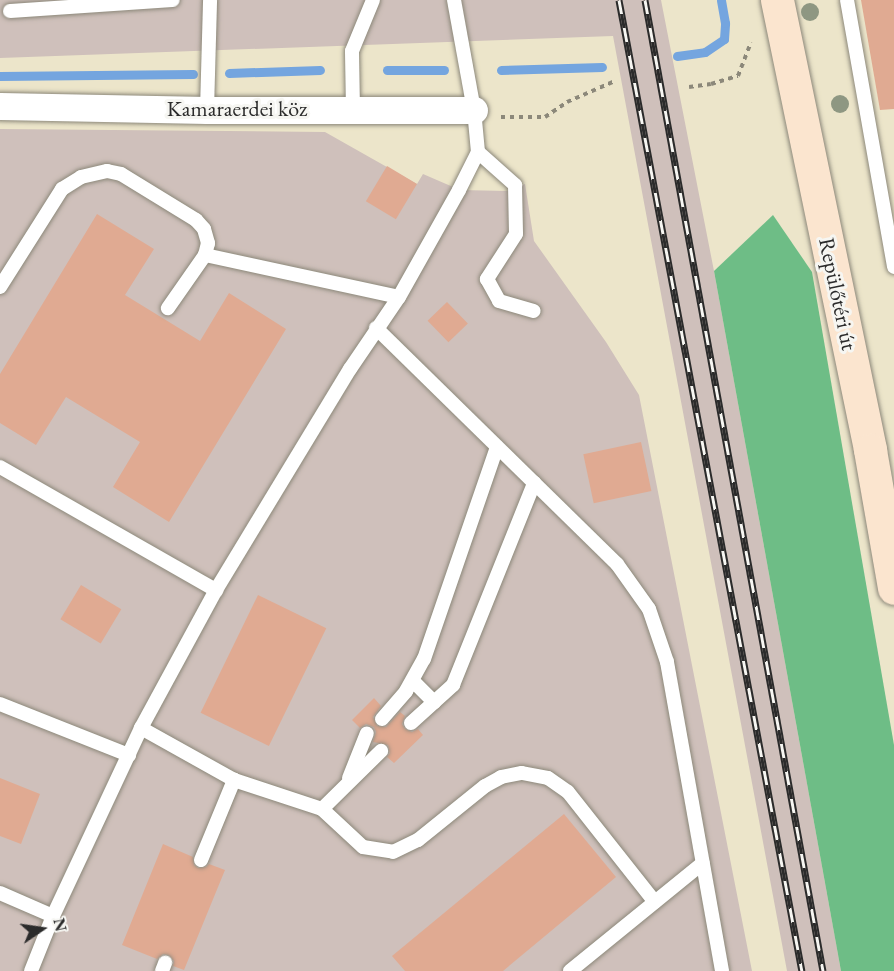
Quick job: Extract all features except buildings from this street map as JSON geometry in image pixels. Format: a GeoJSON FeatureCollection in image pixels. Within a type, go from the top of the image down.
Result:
{"type":"FeatureCollection","features":[{"type":"Feature","properties":{"kind":"street","name":"Repülőtéri út"},"geometry":{"type":"LineString","coordinates":[[777,0],[888,519],[894,588]]}},
{"type":"Feature","properties":{"kind":"street","name":"Kamaraerdei köz"},"geometry":{"type":"LineString","coordinates":[[0,106],[207,110],[474,110]]}},
{"type":"Feature","properties":{"kind":"lane"},"geometry":{"type":"LineString","coordinates":[[10,11],[173,0]]}},
{"type":"Feature","properties":{"kind":"lane"},"geometry":{"type":"LineString","coordinates":[[207,110],[210,0]]}},
{"type":"Feature","properties":{"kind":"lane"},"geometry":{"type":"LineString","coordinates":[[353,110],[352,51],[373,0]]}},
{"type":"Feature","properties":{"kind":"lane"},"geometry":{"type":"LineString","coordinates":[[32,969],[53,916],[141,728],[216,590],[376,328],[399,297],[478,152],[474,110],[454,0]]}},
{"type":"Feature","properties":{"kind":"lane"},"geometry":{"type":"LineString","coordinates":[[847,0],[894,267]]}},
{"type":"Feature","properties":{"kind":"lane"},"geometry":{"type":"LineString","coordinates":[[478,152],[515,185],[516,234],[487,279],[499,301],[534,311]]}},
{"type":"Feature","properties":{"kind":"lane"},"geometry":{"type":"LineString","coordinates":[[0,287],[62,189],[94,172],[121,174],[196,220],[204,229],[208,243],[205,255],[168,308]]}},
{"type":"Feature","properties":{"kind":"lane"},"geometry":{"type":"LineString","coordinates":[[205,255],[399,297]]}},
{"type":"Feature","properties":{"kind":"lane"},"geometry":{"type":"LineString","coordinates":[[376,328],[617,564],[649,609],[667,662],[722,971]]}},
{"type":"Feature","properties":{"kind":"lane"},"geometry":{"type":"LineString","coordinates":[[382,719],[413,681],[424,659],[497,447]]}},
{"type":"Feature","properties":{"kind":"lane"},"geometry":{"type":"LineString","coordinates":[[0,467],[216,590]]}},
{"type":"Feature","properties":{"kind":"lane"},"geometry":{"type":"LineString","coordinates":[[411,723],[453,685],[534,483]]}},
{"type":"Feature","properties":{"kind":"lane"},"geometry":{"type":"LineString","coordinates":[[413,681],[434,702]]}},
{"type":"Feature","properties":{"kind":"lane"},"geometry":{"type":"LineString","coordinates":[[0,705],[129,755]]}},
{"type":"Feature","properties":{"kind":"lane"},"geometry":{"type":"LineString","coordinates":[[141,728],[234,780],[322,809],[363,847],[393,852],[418,840],[485,786],[501,777],[522,773],[548,778],[568,792],[655,902]]}},
{"type":"Feature","properties":{"kind":"lane"},"geometry":{"type":"LineString","coordinates":[[347,784],[368,733]]}},
{"type":"Feature","properties":{"kind":"lane"},"geometry":{"type":"LineString","coordinates":[[322,809],[381,751]]}},
{"type":"Feature","properties":{"kind":"lane"},"geometry":{"type":"LineString","coordinates":[[201,861],[234,780]]}},
{"type":"Feature","properties":{"kind":"lane"},"geometry":{"type":"LineString","coordinates":[[570,971],[703,863]]}},
{"type":"Feature","properties":{"kind":"lane"},"geometry":{"type":"LineString","coordinates":[[0,893],[53,916]]}},
{"type":"Feature","properties":{"kind":"path"},"geometry":{"type":"LineString","coordinates":[[689,87],[711,84],[738,76],[750,49],[752,34]]}},
{"type":"Feature","properties":{"kind":"path"},"geometry":{"type":"LineString","coordinates":[[474,110],[492,117],[545,117],[567,102],[615,81]]}},
{"type":"Feature","properties":{"kind":"shaded area"},"geometry":{"type":"Polygon","coordinates":[[[0,0],[661,0],[714,271],[841,971],[787,971],[613,36],[0,58],[0,0]]]}},
{"type":"Feature","properties":{"kind":"shaded area"},"geometry":{"type":"Polygon","coordinates":[[[0,129],[325,132],[417,184],[423,174],[460,190],[507,191],[525,184],[534,241],[606,342],[639,395],[752,971],[0,971],[0,129]]]}},
{"type":"Feature","properties":{"kind":"green space"},"geometry":{"type":"Polygon","coordinates":[[[773,215],[812,272],[894,745],[894,971],[841,971],[714,271],[773,215]]]}},
{"type":"Feature","properties":{"kind":"waterway"},"geometry":{"type":"LineString","coordinates":[[677,56],[705,52],[724,39],[725,23],[721,0]]}},
{"type":"Feature","properties":{"kind":"waterway"},"geometry":{"type":"LineString","coordinates":[[501,70],[602,67]]}},
{"type":"Feature","properties":{"kind":"waterway"},"geometry":{"type":"LineString","coordinates":[[229,73],[320,70]]}},
{"type":"Feature","properties":{"kind":"waterway"},"geometry":{"type":"LineString","coordinates":[[387,70],[444,70]]}},
{"type":"Feature","properties":{"kind":"waterway"},"geometry":{"type":"LineString","coordinates":[[0,76],[193,74]]}},
{"type":"Feature","properties":{"kind":"railway"},"geometry":{"type":"LineString","coordinates":[[619,0],[802,971]]}},
{"type":"Feature","properties":{"kind":"railway"},"geometry":{"type":"LineString","coordinates":[[645,0],[823,971]]}}]}
